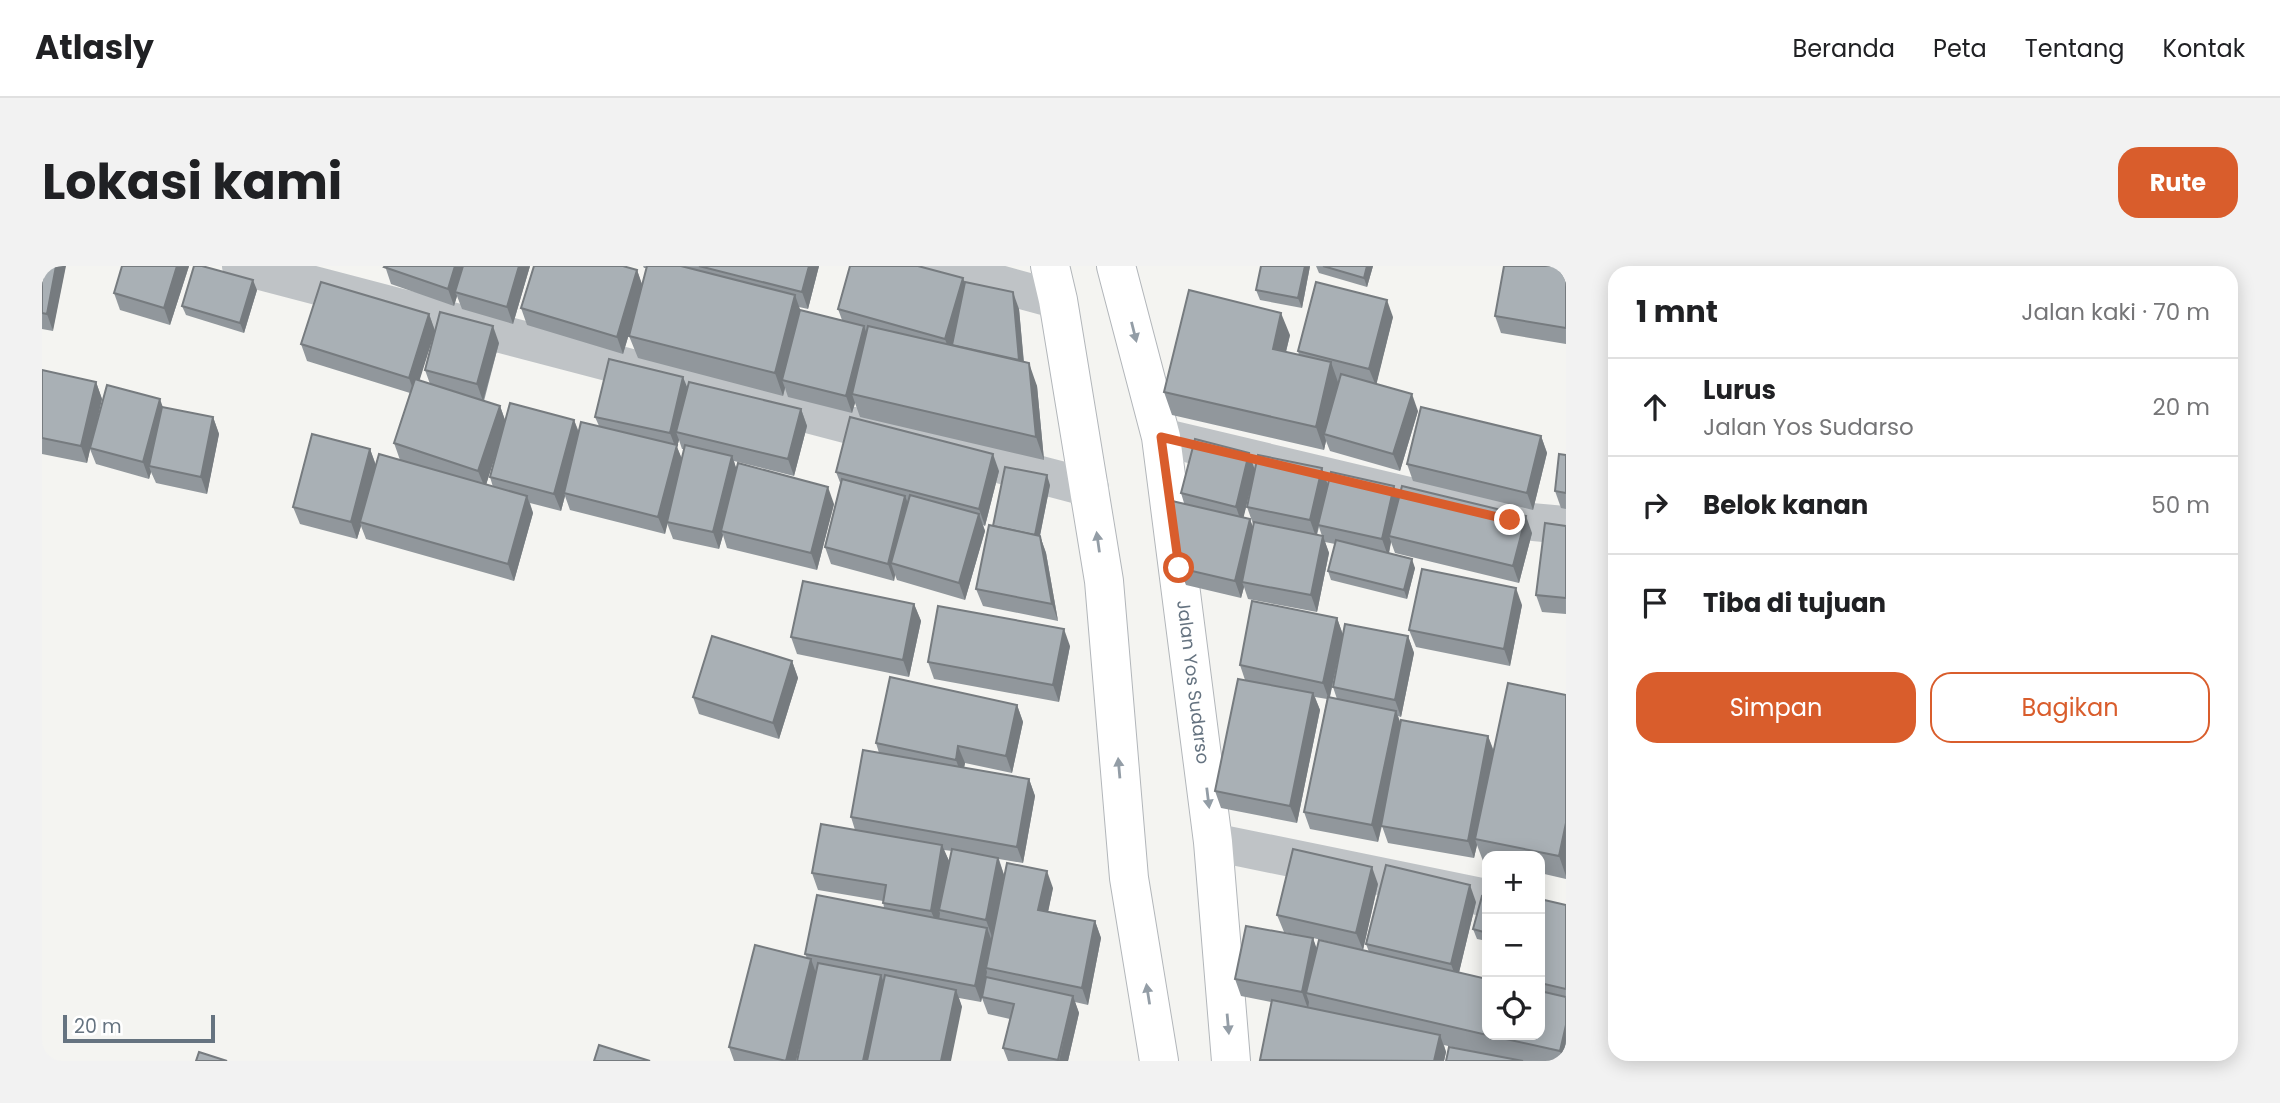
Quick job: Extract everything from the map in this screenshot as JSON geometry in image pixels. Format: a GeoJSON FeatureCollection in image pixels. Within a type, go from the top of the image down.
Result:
{"type":"FeatureCollection","features":[{"type":"Feature","properties":{"kind":"main road","name":"Jalan Yos Sudarso"},"geometry":{"type":"LineString","coordinates":[[1116,266],[1161,437],[1213,842],[1231,1061]]}},
{"type":"Feature","properties":{"kind":"main road"},"geometry":{"type":"LineString","coordinates":[[1054,283],[1104,581],[1129,878],[1159,1061]]}},
{"type":"Feature","properties":{"kind":"street"},"geometry":{"type":"LineString","coordinates":[[241,266],[1090,488]]}},
{"type":"Feature","properties":{"kind":"street"},"geometry":{"type":"LineString","coordinates":[[933,266],[1054,283]]}},
{"type":"Feature","properties":{"kind":"street"},"geometry":{"type":"LineString","coordinates":[[1161,437],[1510,520],[1566,525]]}},
{"type":"Feature","properties":{"kind":"street"},"geometry":{"type":"LineString","coordinates":[[1213,842],[1482,897]]}},
{"type":"Feature","properties":{"kind":"building"},"geometry":{"type":"Polygon","coordinates":[[[42,266],[56,266],[47,314],[42,313],[42,266]]]}},
{"type":"Feature","properties":{"kind":"building"},"geometry":{"type":"Polygon","coordinates":[[[122,266],[177,266],[164,308],[114,293],[122,266]]]}},
{"type":"Feature","properties":{"kind":"building"},"geometry":{"type":"Polygon","coordinates":[[[194,266],[253,280],[240,323],[182,306],[194,266]]]}},
{"type":"Feature","properties":{"kind":"building"},"geometry":{"type":"Polygon","coordinates":[[[385,266],[455,266],[448,289],[385,266]]]}},
{"type":"Feature","properties":{"kind":"building"},"geometry":{"type":"Polygon","coordinates":[[[463,266],[519,266],[507,307],[455,292],[463,266]]]}},
{"type":"Feature","properties":{"kind":"building"},"geometry":{"type":"Polygon","coordinates":[[[534,266],[623,266],[637,270],[617,337],[521,308],[534,266]]]}},
{"type":"Feature","properties":{"kind":"building"},"geometry":{"type":"Polygon","coordinates":[[[647,266],[681,266],[795,295],[775,373],[629,336],[647,266]]]}},
{"type":"Feature","properties":{"kind":"building"},"geometry":{"type":"Polygon","coordinates":[[[699,266],[809,266],[802,292],[699,266]]]}},
{"type":"Feature","properties":{"kind":"building"},"geometry":{"type":"Polygon","coordinates":[[[850,266],[918,266],[963,278],[945,339],[838,309],[850,266]]]}},
{"type":"Feature","properties":{"kind":"building"},"geometry":{"type":"Polygon","coordinates":[[[1261,266],[1305,266],[1298,298],[1256,290],[1261,266]]]}},
{"type":"Feature","properties":{"kind":"building"},"geometry":{"type":"Polygon","coordinates":[[[1323,266],[1367,266],[1364,278],[1323,266]]]}},
{"type":"Feature","properties":{"kind":"building"},"geometry":{"type":"Polygon","coordinates":[[[1504,266],[1566,266],[1566,328],[1495,316],[1504,266]]]}},
{"type":"Feature","properties":{"kind":"building"},"geometry":{"type":"Polygon","coordinates":[[[321,282],[429,314],[409,378],[301,344],[321,282]]]}},
{"type":"Feature","properties":{"kind":"building"},"geometry":{"type":"Polygon","coordinates":[[[965,282],[1013,292],[1019,360],[952,345],[965,282]]]}},
{"type":"Feature","properties":{"kind":"building"},"geometry":{"type":"Polygon","coordinates":[[[1316,282],[1387,300],[1369,369],[1298,351],[1316,282]]]}},
{"type":"Feature","properties":{"kind":"building"},"geometry":{"type":"Polygon","coordinates":[[[1189,290],[1281,313],[1273,349],[1331,362],[1316,427],[1164,392],[1189,290]]]}},
{"type":"Feature","properties":{"kind":"building"},"geometry":{"type":"Polygon","coordinates":[[[800,310],[864,326],[846,396],[782,380],[800,310]]]}},
{"type":"Feature","properties":{"kind":"building"},"geometry":{"type":"Polygon","coordinates":[[[440,312],[493,326],[477,384],[425,370],[440,312]]]}},
{"type":"Feature","properties":{"kind":"building"},"geometry":{"type":"Polygon","coordinates":[[[868,326],[1029,363],[1036,437],[852,394],[868,326]]]}},
{"type":"Feature","properties":{"kind":"building"},"geometry":{"type":"Polygon","coordinates":[[[609,359],[683,377],[670,433],[595,417],[609,359]]]}},
{"type":"Feature","properties":{"kind":"building"},"geometry":{"type":"Polygon","coordinates":[[[42,370],[96,382],[81,446],[42,438],[42,370]]]}},
{"type":"Feature","properties":{"kind":"building"},"geometry":{"type":"Polygon","coordinates":[[[1341,374],[1412,394],[1393,454],[1324,434],[1341,374]]]}},
{"type":"Feature","properties":{"kind":"building"},"geometry":{"type":"Polygon","coordinates":[[[415,379],[500,406],[478,471],[394,443],[415,379]]]}},
{"type":"Feature","properties":{"kind":"building"},"geometry":{"type":"Polygon","coordinates":[[[689,382],[801,409],[788,459],[676,432],[689,382]]]}},
{"type":"Feature","properties":{"kind":"building"},"geometry":{"type":"Polygon","coordinates":[[[107,385],[160,399],[143,462],[90,448],[107,385]]]}},
{"type":"Feature","properties":{"kind":"building"},"geometry":{"type":"Polygon","coordinates":[[[510,403],[574,420],[554,494],[490,477],[510,403]]]}},
{"type":"Feature","properties":{"kind":"building"},"geometry":{"type":"Polygon","coordinates":[[[162,407],[213,417],[201,477],[149,466],[162,407]]]}},
{"type":"Feature","properties":{"kind":"building"},"geometry":{"type":"Polygon","coordinates":[[[1421,407],[1541,436],[1527,493],[1407,464],[1421,407]]]}},
{"type":"Feature","properties":{"kind":"building"},"geometry":{"type":"Polygon","coordinates":[[[850,417],[993,454],[979,509],[836,472],[850,417]]]}},
{"type":"Feature","properties":{"kind":"building"},"geometry":{"type":"Polygon","coordinates":[[[581,422],[677,445],[658,517],[564,493],[581,422]]]}},
{"type":"Feature","properties":{"kind":"building"},"geometry":{"type":"Polygon","coordinates":[[[312,434],[370,449],[351,522],[293,507],[312,434]]]}},
{"type":"Feature","properties":{"kind":"building"},"geometry":{"type":"Polygon","coordinates":[[[1195,439],[1249,453],[1236,507],[1181,493],[1195,439]]]}},
{"type":"Feature","properties":{"kind":"building"},"geometry":{"type":"Polygon","coordinates":[[[685,445],[732,456],[713,532],[667,522],[685,445]]]}},
{"type":"Feature","properties":{"kind":"building"},"geometry":{"type":"Polygon","coordinates":[[[379,454],[527,496],[508,564],[360,522],[379,454]]]}},
{"type":"Feature","properties":{"kind":"building"},"geometry":{"type":"Polygon","coordinates":[[[1559,454],[1566,455],[1566,493],[1555,491],[1559,454]]]}},
{"type":"Feature","properties":{"kind":"building"},"geometry":{"type":"Polygon","coordinates":[[[1258,455],[1322,468],[1310,520],[1247,507],[1258,455]]]}},
{"type":"Feature","properties":{"kind":"building"},"geometry":{"type":"Polygon","coordinates":[[[738,463],[828,487],[811,553],[721,531],[738,463]]]}},
{"type":"Feature","properties":{"kind":"building"},"geometry":{"type":"Polygon","coordinates":[[[1005,467],[1047,475],[1035,535],[993,526],[1005,467]]]}},
{"type":"Feature","properties":{"kind":"building"},"geometry":{"type":"Polygon","coordinates":[[[1331,472],[1394,486],[1382,539],[1318,525],[1331,472]]]}},
{"type":"Feature","properties":{"kind":"building"},"geometry":{"type":"Polygon","coordinates":[[[842,479],[905,496],[888,564],[825,547],[842,479]]]}},
{"type":"Feature","properties":{"kind":"building"},"geometry":{"type":"Polygon","coordinates":[[[1402,486],[1526,516],[1513,566],[1389,536],[1402,486]]]}},
{"type":"Feature","properties":{"kind":"building"},"geometry":{"type":"Polygon","coordinates":[[[910,495],[979,514],[959,583],[891,563],[910,495]]]}},
{"type":"Feature","properties":{"kind":"building"},"geometry":{"type":"Polygon","coordinates":[[[1172,501],[1250,519],[1235,581],[1179,568],[1172,501]]]}},
{"type":"Feature","properties":{"kind":"building"},"geometry":{"type":"Polygon","coordinates":[[[1254,522],[1323,536],[1311,595],[1242,582],[1254,522]]]}},
{"type":"Feature","properties":{"kind":"building"},"geometry":{"type":"Polygon","coordinates":[[[1545,523],[1566,526],[1566,598],[1536,595],[1545,523]]]}},
{"type":"Feature","properties":{"kind":"building"},"geometry":{"type":"Polygon","coordinates":[[[989,525],[1040,536],[1052,604],[976,589],[989,525]]]}},
{"type":"Feature","properties":{"kind":"building"},"geometry":{"type":"Polygon","coordinates":[[[1336,540],[1412,559],[1404,590],[1328,571],[1336,540]]]}},
{"type":"Feature","properties":{"kind":"building"},"geometry":{"type":"Polygon","coordinates":[[[1422,569],[1516,588],[1504,649],[1409,630],[1422,569]]]}},
{"type":"Feature","properties":{"kind":"building"},"geometry":{"type":"Polygon","coordinates":[[[803,581],[914,604],[903,660],[791,637],[803,581]]]}},
{"type":"Feature","properties":{"kind":"building"},"geometry":{"type":"Polygon","coordinates":[[[1252,601],[1337,618],[1323,683],[1240,665],[1252,601]]]}},
{"type":"Feature","properties":{"kind":"building"},"geometry":{"type":"Polygon","coordinates":[[[938,606],[1064,629],[1053,685],[928,662],[938,606]]]}},
{"type":"Feature","properties":{"kind":"building"},"geometry":{"type":"Polygon","coordinates":[[[1345,624],[1408,636],[1395,700],[1333,687],[1345,624]]]}},
{"type":"Feature","properties":{"kind":"building"},"geometry":{"type":"Polygon","coordinates":[[[712,636],[792,661],[773,723],[693,697],[712,636]]]}},
{"type":"Feature","properties":{"kind":"building"},"geometry":{"type":"Polygon","coordinates":[[[890,677],[1017,705],[1006,756],[958,746],[956,760],[876,743],[890,677]]]}},
{"type":"Feature","properties":{"kind":"building"},"geometry":{"type":"Polygon","coordinates":[[[1238,679],[1313,693],[1290,806],[1215,791],[1238,679]]]}},
{"type":"Feature","properties":{"kind":"building"},"geometry":{"type":"Polygon","coordinates":[[[1508,683],[1566,695],[1566,823],[1559,856],[1545,851],[1475,839],[1508,683]]]}},
{"type":"Feature","properties":{"kind":"building"},"geometry":{"type":"Polygon","coordinates":[[[1328,697],[1396,711],[1372,825],[1304,812],[1328,697]]]}},
{"type":"Feature","properties":{"kind":"building"},"geometry":{"type":"Polygon","coordinates":[[[1401,720],[1488,736],[1468,841],[1381,826],[1401,720]]]}},
{"type":"Feature","properties":{"kind":"building"},"geometry":{"type":"Polygon","coordinates":[[[863,750],[1029,779],[1017,847],[851,817],[863,750]]]}},
{"type":"Feature","properties":{"kind":"building"},"geometry":{"type":"Polygon","coordinates":[[[821,824],[942,845],[931,911],[883,903],[886,885],[812,873],[821,824]]]}},
{"type":"Feature","properties":{"kind":"building"},"geometry":{"type":"Polygon","coordinates":[[[952,849],[998,858],[986,920],[939,910],[952,849]]]}},
{"type":"Feature","properties":{"kind":"building"},"geometry":{"type":"Polygon","coordinates":[[[1293,849],[1372,867],[1356,933],[1277,915],[1293,849]]]}},
{"type":"Feature","properties":{"kind":"building"},"geometry":{"type":"Polygon","coordinates":[[[1007,863],[1047,871],[1038,910],[1095,921],[1082,988],[986,968],[1007,863]]]}},
{"type":"Feature","properties":{"kind":"building"},"geometry":{"type":"Polygon","coordinates":[[[1386,865],[1470,885],[1451,964],[1366,944],[1386,865]]]}},
{"type":"Feature","properties":{"kind":"building"},"geometry":{"type":"Polygon","coordinates":[[[817,895],[987,928],[975,986],[805,954],[817,895]]]}},
{"type":"Feature","properties":{"kind":"building"},"geometry":{"type":"Polygon","coordinates":[[[1482,896],[1482,932],[1473,929],[1482,896]]]}},
{"type":"Feature","properties":{"kind":"building"},"geometry":{"type":"Polygon","coordinates":[[[1545,900],[1566,905],[1566,989],[1545,984],[1545,900]]]}},
{"type":"Feature","properties":{"kind":"building"},"geometry":{"type":"Polygon","coordinates":[[[1246,926],[1313,938],[1302,992],[1235,979],[1246,926]]]}},
{"type":"Feature","properties":{"kind":"building"},"geometry":{"type":"Polygon","coordinates":[[[1319,940],[1482,978],[1482,1034],[1306,993],[1319,940]]]}},
{"type":"Feature","properties":{"kind":"building"},"geometry":{"type":"Polygon","coordinates":[[[755,945],[811,959],[786,1061],[729,1047],[755,945]]]}},
{"type":"Feature","properties":{"kind":"building"},"geometry":{"type":"Polygon","coordinates":[[[818,963],[881,975],[863,1061],[797,1061],[818,963]]]}},
{"type":"Feature","properties":{"kind":"building"},"geometry":{"type":"Polygon","coordinates":[[[885,975],[956,990],[941,1061],[867,1061],[885,975]]]}},
{"type":"Feature","properties":{"kind":"building"},"geometry":{"type":"Polygon","coordinates":[[[986,977],[1073,996],[1058,1060],[1003,1048],[1014,1004],[982,997],[986,977]]]}},
{"type":"Feature","properties":{"kind":"building"},"geometry":{"type":"Polygon","coordinates":[[[1545,992],[1566,997],[1566,1025],[1560,1051],[1510,1040],[1545,1040],[1545,992]]]}},
{"type":"Feature","properties":{"kind":"building"},"geometry":{"type":"Polygon","coordinates":[[[1272,1000],[1440,1035],[1434,1061],[1260,1060],[1272,1000]]]}},
{"type":"Feature","properties":{"kind":"building"},"geometry":{"type":"Polygon","coordinates":[[[599,1045],[650,1061],[594,1061],[599,1045]]]}},
{"type":"Feature","properties":{"kind":"building"},"geometry":{"type":"Polygon","coordinates":[[[1449,1047],[1523,1061],[1446,1061],[1449,1047]]]}},
{"type":"Feature","properties":{"kind":"building"},"geometry":{"type":"Polygon","coordinates":[[[199,1052],[227,1061],[196,1061],[199,1052]]]}},
{"type":"Feature","properties":{"kind":"route"},"geometry":{"type":"LineString","coordinates":[[1179,568],[1161,437],[1510,520]]}}]}
